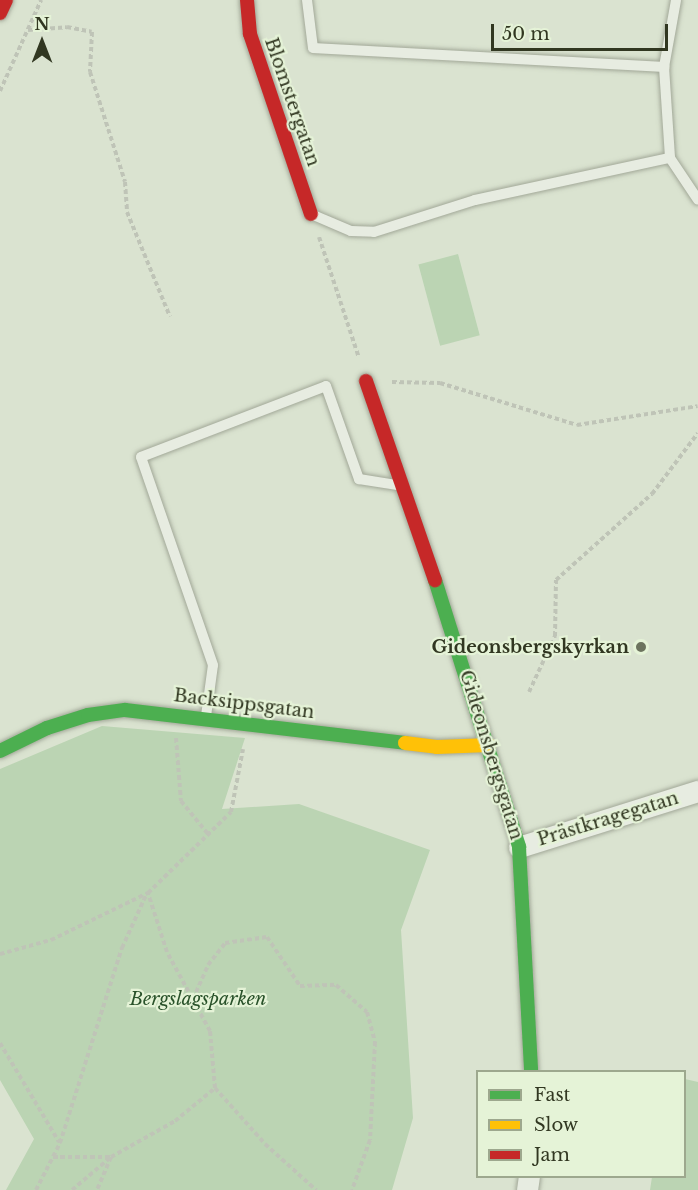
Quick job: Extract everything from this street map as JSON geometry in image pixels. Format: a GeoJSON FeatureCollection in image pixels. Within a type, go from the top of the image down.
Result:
{"type":"FeatureCollection","features":[{"type":"Feature","properties":{"kind":"main road"},"geometry":{"type":"LineString","coordinates":[[0,12],[6,0]]}},
{"type":"Feature","properties":{"kind":"main road","name":"Blomstergatan"},"geometry":{"type":"LineString","coordinates":[[247,0],[250,34],[311,214]]}},
{"type":"Feature","properties":{"kind":"main road","name":"Gideonsbergsgatan"},"geometry":{"type":"LineString","coordinates":[[366,381],[454,636],[474,712],[489,745],[519,846],[527,946],[531,1070]]}},
{"type":"Feature","properties":{"kind":"main road","name":"Backsippsgatan"},"geometry":{"type":"LineString","coordinates":[[0,751],[47,728],[88,715],[125,710],[206,716],[437,747],[489,745]]}},
{"type":"Feature","properties":{"kind":"street","name":"Prästkragegatan"},"geometry":{"type":"LineString","coordinates":[[519,846],[698,791]]}},
{"type":"Feature","properties":{"kind":"lane"},"geometry":{"type":"LineString","coordinates":[[307,0],[313,48],[664,67]]}},
{"type":"Feature","properties":{"kind":"lane"},"geometry":{"type":"LineString","coordinates":[[676,0],[664,67],[670,158],[698,200]]}},
{"type":"Feature","properties":{"kind":"lane"},"geometry":{"type":"LineString","coordinates":[[311,214],[351,231],[374,232],[476,200],[670,158]]}},
{"type":"Feature","properties":{"kind":"lane"},"geometry":{"type":"LineString","coordinates":[[206,716],[213,665],[141,457],[326,386],[359,479],[403,486]]}},
{"type":"Feature","properties":{"kind":"path"},"geometry":{"type":"LineString","coordinates":[[0,91],[41,0]]}},
{"type":"Feature","properties":{"kind":"path"},"geometry":{"type":"LineString","coordinates":[[28,30],[67,27],[92,32],[90,72],[125,182],[127,212],[170,317]]}},
{"type":"Feature","properties":{"kind":"path"},"geometry":{"type":"LineString","coordinates":[[311,214],[366,381],[440,383],[577,425],[698,406]]}},
{"type":"Feature","properties":{"kind":"path"},"geometry":{"type":"LineString","coordinates":[[529,692],[555,636],[556,580],[652,494],[698,433]]}},
{"type":"Feature","properties":{"kind":"path"},"geometry":{"type":"LineString","coordinates":[[177,713],[176,764],[181,801],[208,834]]}},
{"type":"Feature","properties":{"kind":"path"},"geometry":{"type":"LineString","coordinates":[[0,954],[51,940],[148,892],[231,812],[237,794],[246,721]]}},
{"type":"Feature","properties":{"kind":"path"},"geometry":{"type":"LineString","coordinates":[[148,892],[167,952],[210,1031],[215,1088],[266,1144],[316,1190]]}},
{"type":"Feature","properties":{"kind":"path"},"geometry":{"type":"LineString","coordinates":[[36,1190],[60,1143],[122,948],[148,892]]}},
{"type":"Feature","properties":{"kind":"path"},"geometry":{"type":"LineString","coordinates":[[193,999],[208,965],[225,942],[267,937],[300,986],[336,985],[367,1012],[375,1042],[370,1140],[352,1190]]}},
{"type":"Feature","properties":{"kind":"path"},"geometry":{"type":"LineString","coordinates":[[0,1043],[60,1143]]}},
{"type":"Feature","properties":{"kind":"path"},"geometry":{"type":"LineString","coordinates":[[72,1190],[111,1157],[175,1121],[215,1088]]}},
{"type":"Feature","properties":{"kind":"path"},"geometry":{"type":"LineString","coordinates":[[53,1156],[111,1157]]}},
{"type":"Feature","properties":{"kind":"path"},"geometry":{"type":"LineString","coordinates":[[97,1190],[111,1157]]}},
{"type":"Feature","properties":{"kind":"green space"},"geometry":{"type":"Polygon","coordinates":[[[458,254],[480,335],[440,346],[418,265],[458,254]]]}},
{"type":"Feature","properties":{"kind":"green space","name":"Bergslagsparken"},"geometry":{"type":"Polygon","coordinates":[[[102,726],[245,738],[222,809],[299,804],[430,850],[401,930],[413,1118],[392,1190],[6,1190],[34,1139],[0,1080],[0,769],[102,726]]]}},
{"type":"Feature","properties":{"kind":"green space"},"geometry":{"type":"Polygon","coordinates":[[[686,1079],[698,1082],[698,1190],[650,1190],[652,1178],[686,1178],[686,1079]]]}},
{"type":"Feature","properties":{"kind":"traffic: fast"},"geometry":{"type":"LineString","coordinates":[[435,580],[519,847],[531,1070]]}},
{"type":"Feature","properties":{"kind":"traffic: fast"},"geometry":{"type":"LineString","coordinates":[[0,751],[47,728],[88,715],[125,710],[405,743]]}},
{"type":"Feature","properties":{"kind":"traffic: slow"},"geometry":{"type":"LineString","coordinates":[[405,743],[437,747],[489,745]]}},
{"type":"Feature","properties":{"kind":"traffic: jam"},"geometry":{"type":"LineString","coordinates":[[0,13],[6,0]]}},
{"type":"Feature","properties":{"kind":"traffic: jam"},"geometry":{"type":"LineString","coordinates":[[247,0],[250,34],[311,214]]}},
{"type":"Feature","properties":{"kind":"traffic: jam"},"geometry":{"type":"LineString","coordinates":[[366,381],[435,580]]}},
{"type":"Feature","properties":{"kind":"place","name":"Gideonsbergskyrkan"},"geometry":{"type":"Point","coordinates":[641,647]}}]}
